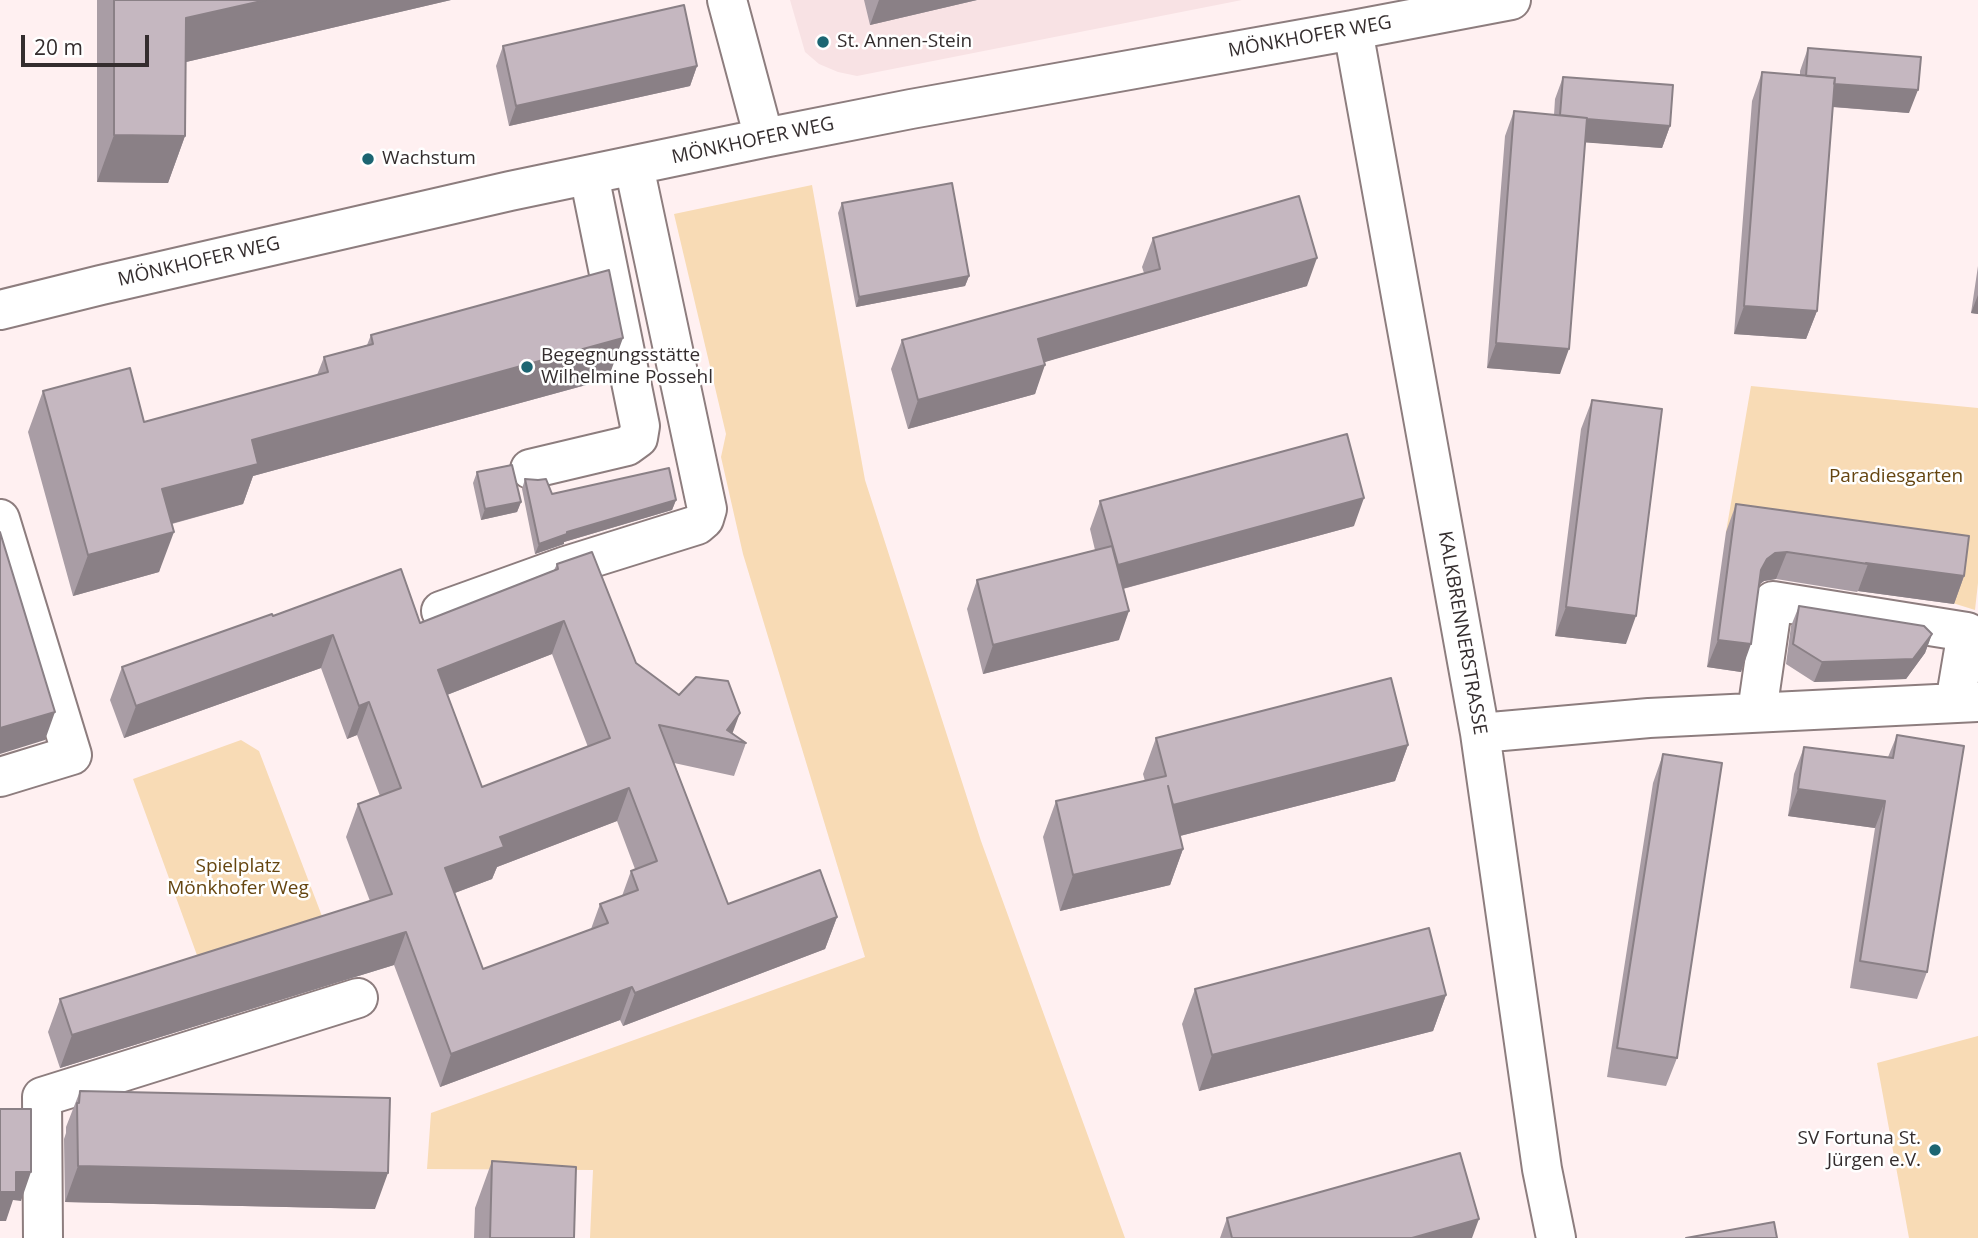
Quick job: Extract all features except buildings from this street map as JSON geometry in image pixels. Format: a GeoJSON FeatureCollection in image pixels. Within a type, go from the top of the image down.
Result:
{"type":"FeatureCollection","features":[{"type":"Feature","properties":{"kind":"street"},"geometry":{"type":"LineString","coordinates":[[727,0],[764,138]]}},
{"type":"Feature","properties":{"kind":"street","name":"MÖNKHOFER WEG"},"geometry":{"type":"LineString","coordinates":[[0,310],[435,208],[764,138],[911,108],[1511,0]]}},
{"type":"Feature","properties":{"kind":"street","name":"KALKBRENNERSTRASSE"},"geometry":{"type":"LineString","coordinates":[[1353,30],[1480,733],[1542,1169],[1556,1238]]}},
{"type":"Feature","properties":{"kind":"street"},"geometry":{"type":"LineString","coordinates":[[442,611],[566,566],[697,525],[704,519],[707,509],[634,166]]}},
{"type":"Feature","properties":{"kind":"street"},"geometry":{"type":"LineString","coordinates":[[530,469],[627,446],[638,438],[640,426],[589,175]]}},
{"type":"Feature","properties":{"kind":"street"},"geometry":{"type":"LineString","coordinates":[[0,519],[72,755],[0,777]]}},
{"type":"Feature","properties":{"kind":"street"},"geometry":{"type":"LineString","coordinates":[[1480,733],[1649,718],[1966,702],[1967,632],[1773,601],[1757,712]]}},
{"type":"Feature","properties":{"kind":"street"},"geometry":{"type":"LineString","coordinates":[[43,1238],[42,1097],[358,998]]}},
{"type":"Feature","properties":{"kind":"shaded area"},"geometry":{"type":"Polygon","coordinates":[[[790,0],[1242,0],[857,76],[819,64],[805,52],[790,0]]]}},
{"type":"Feature","properties":{"kind":"green space"},"geometry":{"type":"Polygon","coordinates":[[[812,185],[865,480],[981,841],[1125,1238],[590,1238],[593,1170],[427,1169],[431,1113],[865,957],[743,554],[721,457],[726,434],[674,214],[812,185]]]}},
{"type":"Feature","properties":{"kind":"green space","name":"Paradiesgarten"},"geometry":{"type":"Polygon","coordinates":[[[1751,386],[1978,408],[1978,583],[1975,610],[1726,532],[1751,386]]]}},
{"type":"Feature","properties":{"kind":"green space","name":"Spielplatz Mönkhofer Weg"},"geometry":{"type":"Polygon","coordinates":[[[241,740],[259,751],[325,924],[202,969],[133,779],[241,740]]]}},
{"type":"Feature","properties":{"kind":"green space","name":"SV Fortuna St. Jürgen e.V."},"geometry":{"type":"Polygon","coordinates":[[[1978,1036],[1978,1238],[1909,1238],[1877,1063],[1978,1036]]]}},
{"type":"Feature","properties":{"kind":"place","name":"St. Annen-Stein"},"geometry":{"type":"Point","coordinates":[823,42]}},
{"type":"Feature","properties":{"kind":"place","name":"Wachstum"},"geometry":{"type":"Point","coordinates":[368,159]}},
{"type":"Feature","properties":{"kind":"place","name":"Begegnungsstätte Wilhelmine Possehl"},"geometry":{"type":"Point","coordinates":[527,367]}},
{"type":"Feature","properties":{"kind":"place","name":"SV Fortuna St. Jürgen e.V."},"geometry":{"type":"Point","coordinates":[1935,1150]}}]}
